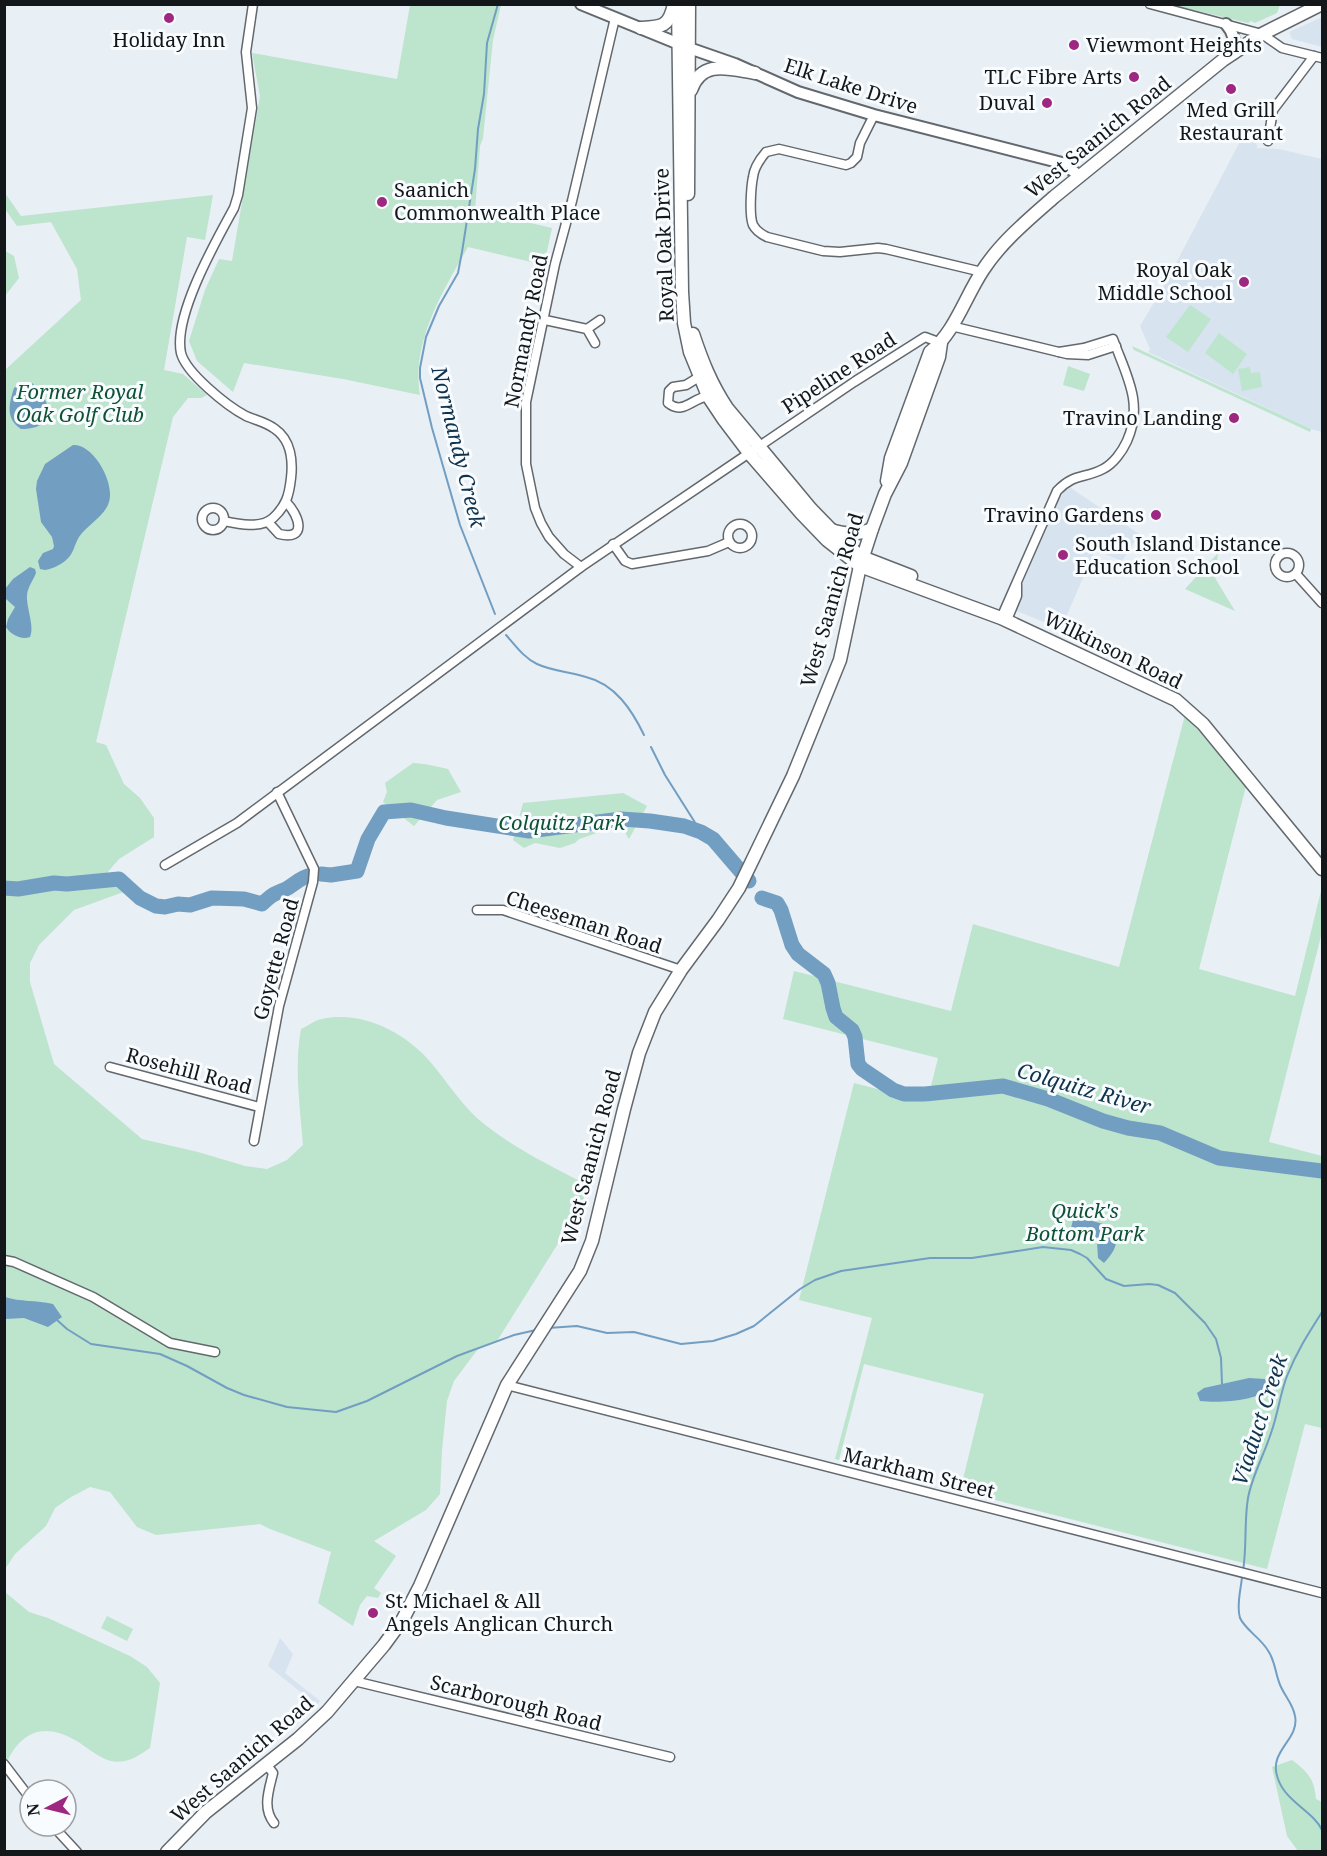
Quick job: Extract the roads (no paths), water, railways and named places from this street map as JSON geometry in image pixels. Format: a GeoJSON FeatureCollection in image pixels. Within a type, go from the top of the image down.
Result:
{"type":"FeatureCollection","features":[{"type":"Feature","properties":{"kind":"main road"},"geometry":{"type":"LineString","coordinates":[[641,28],[656,27],[666,23],[676,4]]}},
{"type":"Feature","properties":{"kind":"main road","name":"Royal Oak Drive"},"geometry":{"type":"LineString","coordinates":[[676,4],[690,94],[689,300],[693,332],[703,365],[713,388],[754,450],[801,513],[827,540],[861,561]]}},
{"type":"Feature","properties":{"kind":"main road","name":"Royal Oak Drive"},"geometry":{"type":"LineString","coordinates":[[689,4],[684,46],[682,292],[690,352],[708,396],[724,420],[861,561]]}},
{"type":"Feature","properties":{"kind":"main road","name":"West Saanich Road"},"geometry":{"type":"LineString","coordinates":[[167,1851],[206,1812],[314,1726],[354,1681],[403,1619],[420,1586],[507,1385],[580,1271],[592,1241],[639,1053],[655,1012],[681,970],[739,888],[781,803],[840,660],[861,561],[885,494],[891,458],[929,353],[941,343],[982,272],[996,253],[1030,218],[1233,54],[1263,34],[1322,4]]}},
{"type":"Feature","properties":{"kind":"main road"},"geometry":{"type":"LineString","coordinates":[[690,94],[694,82],[705,71],[722,68],[754,73]]}},
{"type":"Feature","properties":{"kind":"main road"},"geometry":{"type":"LineString","coordinates":[[830,530],[858,534],[872,529]]}},
{"type":"Feature","properties":{"kind":"main road","name":"Wilkinson Road"},"geometry":{"type":"LineString","coordinates":[[861,561],[1000,618],[1176,700],[1203,724],[1323,869]]}},
{"type":"Feature","properties":{"kind":"street"},"geometry":{"type":"LineString","coordinates":[[224,521],[256,524],[268,522],[287,503],[292,468],[290,450],[276,429],[245,415],[230,405],[186,365],[181,352],[186,310],[238,195],[252,108],[246,52],[253,4]]}},
{"type":"Feature","properties":{"kind":"street","name":"Elk Lake Drive"},"geometry":{"type":"LineString","coordinates":[[581,4],[798,92],[874,115],[1062,163],[1080,176]]}},
{"type":"Feature","properties":{"kind":"street"},"geometry":{"type":"LineString","coordinates":[[1150,4],[1263,34],[1282,48],[1318,57],[1273,110],[1268,141]]}},
{"type":"Feature","properties":{"kind":"street","name":"Normandy Road"},"geometry":{"type":"LineString","coordinates":[[581,567],[564,554],[540,523],[527,477],[526,402],[555,264],[615,18]]}},
{"type":"Feature","properties":{"kind":"street"},"geometry":{"type":"LineString","coordinates":[[1226,24],[1234,36],[1233,54]]}},
{"type":"Feature","properties":{"kind":"street"},"geometry":{"type":"LineString","coordinates":[[874,115],[860,143],[857,157],[846,165],[779,149],[765,152],[753,177],[754,226],[759,233],[767,237],[823,251],[840,252],[878,248],[982,272]]}},
{"type":"Feature","properties":{"kind":"street"},"geometry":{"type":"LineString","coordinates":[[545,320],[587,329],[600,320]]}},
{"type":"Feature","properties":{"kind":"street"},"geometry":{"type":"LineString","coordinates":[[951,326],[1059,352],[1115,342],[1134,394],[1135,406],[1131,433],[1125,445],[1111,463],[1095,473],[1072,478],[1057,491],[1017,582],[1017,596],[1000,618]]}},
{"type":"Feature","properties":{"kind":"street"},"geometry":{"type":"LineString","coordinates":[[587,329],[595,343]]}},
{"type":"Feature","properties":{"kind":"street","name":"Pipeline Road"},"geometry":{"type":"LineString","coordinates":[[754,450],[925,337],[941,343]]}},
{"type":"Feature","properties":{"kind":"street"},"geometry":{"type":"LineString","coordinates":[[699,377],[686,385],[673,387],[669,391],[668,403],[678,408],[684,407],[698,398],[708,396]]}},
{"type":"Feature","properties":{"kind":"street"},"geometry":{"type":"LineString","coordinates":[[165,865],[237,823],[581,567],[754,450]]}},
{"type":"Feature","properties":{"kind":"street"},"geometry":{"type":"LineString","coordinates":[[268,522],[279,534],[289,535],[297,529],[298,516],[287,503]]}},
{"type":"Feature","properties":{"kind":"street"},"geometry":{"type":"LineString","coordinates":[[613,544],[625,561],[632,564],[708,551],[729,542]]}},
{"type":"Feature","properties":{"kind":"street"},"geometry":{"type":"LineString","coordinates":[[1296,574],[1323,603]]}},
{"type":"Feature","properties":{"kind":"street","name":"Goyette Road"},"geometry":{"type":"LineString","coordinates":[[254,1141],[279,1006],[314,882],[314,870],[277,792]]}},
{"type":"Feature","properties":{"kind":"street","name":"Cheeseman Road"},"geometry":{"type":"LineString","coordinates":[[477,910],[503,910],[681,970]]}},
{"type":"Feature","properties":{"kind":"street","name":"Rosehill Road"},"geometry":{"type":"LineString","coordinates":[[110,1066],[259,1107]]}},
{"type":"Feature","properties":{"kind":"street"},"geometry":{"type":"LineString","coordinates":[[4,1260],[14,1262],[93,1297],[170,1342],[214,1352]]}},
{"type":"Feature","properties":{"kind":"street","name":"Markham Street"},"geometry":{"type":"LineString","coordinates":[[507,1385],[1323,1593]]}},
{"type":"Feature","properties":{"kind":"street","name":"Scarborough Road"},"geometry":{"type":"LineString","coordinates":[[354,1681],[670,1757]]}},
{"type":"Feature","properties":{"kind":"street"},"geometry":{"type":"LineString","coordinates":[[4,1764],[18,1782]]}},
{"type":"Feature","properties":{"kind":"street"},"geometry":{"type":"LineString","coordinates":[[266,1764],[273,1773],[267,1803],[268,1815],[274,1823]]}},
{"type":"Feature","properties":{"kind":"street"},"geometry":{"type":"LineString","coordinates":[[65,1838],[77,1851]]}},
{"type":"Feature","properties":{"kind":"water"},"geometry":{"type":"Polygon","coordinates":[[[25,382],[32,383],[39,390],[48,413],[41,424],[33,428],[21,429],[10,416],[10,405],[14,388],[25,382]]]}},
{"type":"Feature","properties":{"kind":"water"},"geometry":{"type":"Polygon","coordinates":[[[73,445],[81,446],[88,451],[101,466],[109,485],[109,502],[104,512],[79,537],[68,558],[53,568],[40,569],[38,561],[43,553],[53,549],[54,546],[52,537],[41,522],[37,481],[45,464],[73,445]]]}},
{"type":"Feature","properties":{"kind":"water"},"geometry":{"type":"Polygon","coordinates":[[[30,567],[35,569],[36,573],[27,595],[31,633],[30,637],[23,638],[13,634],[6,627],[15,607],[6,599],[5,589],[13,579],[30,567]]]}},
{"type":"Feature","properties":{"kind":"water"},"geometry":{"type":"Polygon","coordinates":[[[1082,1218],[1103,1224],[1116,1234],[1114,1250],[1104,1263],[1098,1258],[1097,1242],[1091,1236],[1073,1237],[1071,1228],[1073,1220],[1082,1218]]]}},
{"type":"Feature","properties":{"kind":"water"},"geometry":{"type":"Polygon","coordinates":[[[5,1297],[53,1304],[62,1317],[48,1327],[24,1318],[5,1319],[5,1297]]]}},
{"type":"Feature","properties":{"kind":"water"},"geometry":{"type":"Polygon","coordinates":[[[1249,1378],[1265,1379],[1270,1386],[1265,1391],[1248,1398],[1217,1402],[1200,1401],[1197,1393],[1204,1388],[1249,1378]]]}},
{"type":"Feature","properties":{"kind":"waterway","name":"Normandy Creek"},"geometry":{"type":"LineString","coordinates":[[495,614],[460,525],[432,428],[420,378],[420,368],[426,337],[439,306],[458,273],[475,169],[484,94],[487,43],[498,4]]}},
{"type":"Feature","properties":{"kind":"waterway","name":"Normandy Creek"},"geometry":{"type":"LineString","coordinates":[[506,635],[524,655],[537,664],[596,680],[606,686],[628,708],[644,735]]}},
{"type":"Feature","properties":{"kind":"waterway","name":"Normandy Creek"},"geometry":{"type":"LineString","coordinates":[[651,747],[665,775],[701,832]]}},
{"type":"Feature","properties":{"kind":"waterway","name":"Colquitz River"},"geometry":{"type":"LineString","coordinates":[[321,874],[331,875],[357,871],[368,839],[384,812],[411,810],[529,831],[621,819],[684,826],[713,839],[749,881]]}},
{"type":"Feature","properties":{"kind":"waterway","name":"Colquitz River"},"geometry":{"type":"LineString","coordinates":[[4,888],[18,889],[54,883],[119,879],[140,898],[156,906],[190,905],[212,898],[244,899],[262,904],[273,895],[311,875]]}},
{"type":"Feature","properties":{"kind":"waterway","name":"Colquitz River"},"geometry":{"type":"LineString","coordinates":[[762,898],[777,903],[792,945],[798,954],[824,974],[836,1017],[852,1030],[855,1037],[858,1064],[893,1090],[904,1094],[925,1094],[1003,1086],[1048,1099],[1103,1121],[1160,1133],[1219,1158],[1322,1171]]}},
{"type":"Feature","properties":{"kind":"waterway"},"geometry":{"type":"LineString","coordinates":[[548,1328],[577,1326],[607,1333],[634,1332],[681,1344],[713,1341],[754,1326],[800,1289],[815,1280],[841,1271],[930,1258],[972,1258],[1043,1247],[1071,1250],[1080,1254],[1087,1258],[1106,1279],[1124,1286],[1158,1285],[1175,1293],[1205,1323],[1216,1339],[1221,1358],[1222,1384]]}},
{"type":"Feature","properties":{"kind":"waterway","name":"Viaduct Creek"},"geometry":{"type":"LineString","coordinates":[[1243,1571],[1247,1507],[1252,1482],[1273,1426],[1287,1376],[1307,1335],[1322,1312]]}},
{"type":"Feature","properties":{"kind":"waterway"},"geometry":{"type":"LineString","coordinates":[[57,1320],[91,1344],[160,1354],[244,1395],[287,1407],[336,1412],[367,1401],[457,1356],[514,1335],[536,1330]]}},
{"type":"Feature","properties":{"kind":"waterway","name":"Viaduct Creek"},"geometry":{"type":"LineString","coordinates":[[1242,1577],[1240,1618],[1270,1654],[1279,1682],[1295,1716],[1293,1732],[1277,1761],[1278,1779],[1287,1794],[1318,1823],[1322,1830]]}},
{"type":"Feature","properties":{"kind":"place","name":"Holiday Inn"},"geometry":{"type":"Point","coordinates":[169,18]}},
{"type":"Feature","properties":{"kind":"place","name":"Viewmont Heights"},"geometry":{"type":"Point","coordinates":[1074,45]}},
{"type":"Feature","properties":{"kind":"place","name":"TLC Fibre Arts"},"geometry":{"type":"Point","coordinates":[1134,77]}},
{"type":"Feature","properties":{"kind":"place","name":"Med Grill Restaurant"},"geometry":{"type":"Point","coordinates":[1231,89]}},
{"type":"Feature","properties":{"kind":"place","name":"Duval"},"geometry":{"type":"Point","coordinates":[1047,103]}},
{"type":"Feature","properties":{"kind":"place","name":"Saanich Commonwealth Place"},"geometry":{"type":"Point","coordinates":[382,202]}},
{"type":"Feature","properties":{"kind":"place","name":"Royal Oak Middle School"},"geometry":{"type":"Point","coordinates":[1244,282]}},
{"type":"Feature","properties":{"kind":"place","name":"Travino Landing"},"geometry":{"type":"Point","coordinates":[1234,418]}},
{"type":"Feature","properties":{"kind":"place","name":"Travino Gardens"},"geometry":{"type":"Point","coordinates":[1156,515]}},
{"type":"Feature","properties":{"kind":"place","name":"South Island Distance Education School"},"geometry":{"type":"Point","coordinates":[1063,555]}},
{"type":"Feature","properties":{"kind":"place","name":"St. Michael & All Angels Anglican Church"},"geometry":{"type":"Point","coordinates":[373,1613]}},
{"type":"Feature","properties":{"kind":"park label","name":"Former Royal Oak Golf Club"},"geometry":{"type":"Point","coordinates":[80,404]}},
{"type":"Feature","properties":{"kind":"park label","name":"Colquitz Park"},"geometry":{"type":"Point","coordinates":[562,823]}},
{"type":"Feature","properties":{"kind":"park label","name":"Quick's Bottom Park"},"geometry":{"type":"Point","coordinates":[1085,1222]}}]}
